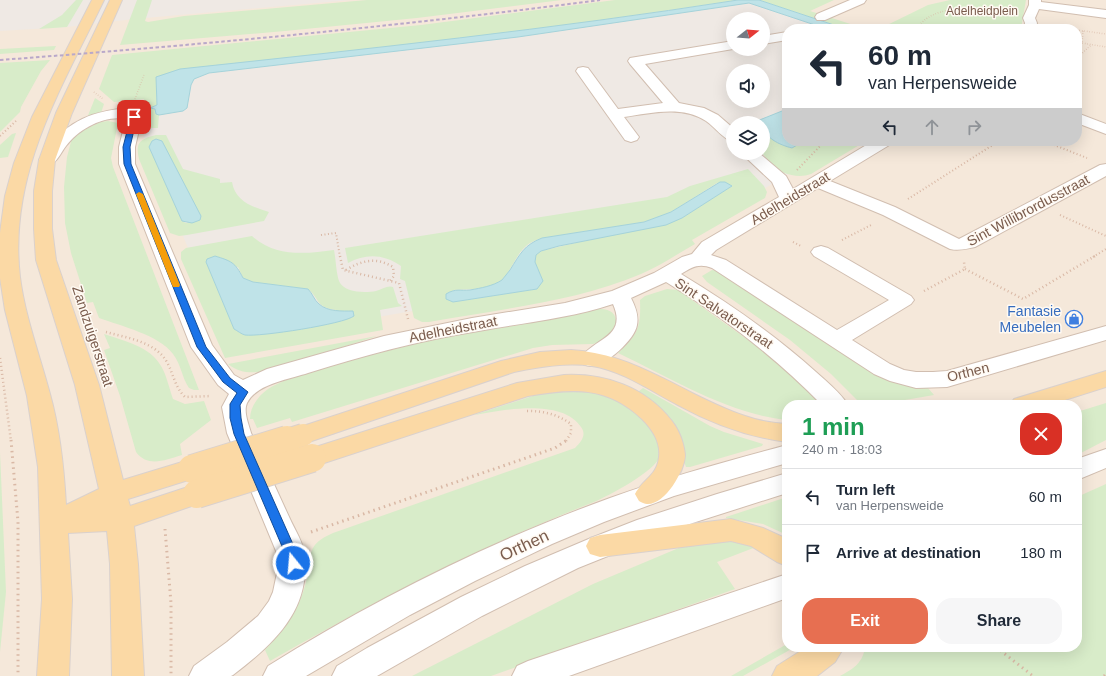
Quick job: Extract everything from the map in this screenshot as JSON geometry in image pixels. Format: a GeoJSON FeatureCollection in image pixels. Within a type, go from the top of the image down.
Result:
{"type":"FeatureCollection","features":[{"type":"Feature","properties":{"kind":"main road"},"geometry":{"type":"LineString","coordinates":[[53,676],[57,599],[55,523],[51,467],[39,396],[16,310],[10,277],[9,236],[14,196],[22,163],[40,117],[98,0]]}},
{"type":"Feature","properties":{"kind":"main road","name":"Zandzuigerstraat"},"geometry":{"type":"LineString","coordinates":[[116,0],[64,113],[47,160],[43,191],[43,229],[46,260],[88,385],[117,507],[124,564],[128,676]]}},
{"type":"Feature","properties":{"kind":"main road"},"geometry":{"type":"LineString","coordinates":[[307,446],[508,366],[563,357],[592,359],[608,362],[633,372],[729,420],[756,429],[782,432]]}},
{"type":"Feature","properties":{"kind":"main road"},"geometry":{"type":"LineString","coordinates":[[1038,400],[1106,379]]}},
{"type":"Feature","properties":{"kind":"main road"},"geometry":{"type":"LineString","coordinates":[[55,523],[117,507],[307,446],[525,389],[546,385],[587,383],[604,386],[622,392],[647,409],[667,433],[671,443],[672,452],[668,470],[658,486],[648,494]]}},
{"type":"Feature","properties":{"kind":"main road"},"geometry":{"type":"LineString","coordinates":[[117,507],[154,509],[194,482]]}},
{"type":"Feature","properties":{"kind":"main road"},"geometry":{"type":"LineString","coordinates":[[600,546],[731,530],[750,533],[772,542],[782,550]]}},
{"type":"Feature","properties":{"kind":"main road"},"geometry":{"type":"LineString","coordinates":[[788,676],[824,652]]}},
{"type":"Feature","properties":{"kind":"street"},"geometry":{"type":"LineString","coordinates":[[821,17],[860,0]]}},
{"type":"Feature","properties":{"kind":"street"},"geometry":{"type":"LineString","coordinates":[[1031,24],[1029,18],[1034,5],[1106,14]]}},
{"type":"Feature","properties":{"kind":"street"},"geometry":{"type":"LineString","coordinates":[[770,39],[782,37]]}},
{"type":"Feature","properties":{"kind":"street"},"geometry":{"type":"LineString","coordinates":[[675,107],[635,62],[726,46]]}},
{"type":"Feature","properties":{"kind":"street"},"geometry":{"type":"LineString","coordinates":[[583,71],[631,136]]}},
{"type":"Feature","properties":{"kind":"street"},"geometry":{"type":"LineString","coordinates":[[615,114],[675,107],[687,108],[708,115],[726,130]]}},
{"type":"Feature","properties":{"kind":"street"},"geometry":{"type":"LineString","coordinates":[[47,160],[69,133],[77,127],[103,117],[129,114],[134,117],[127,147],[127,164],[202,347],[226,380],[243,392],[235,404],[239,434],[290,551],[293,563],[292,576],[290,590],[276,618],[252,642],[205,676]]}},
{"type":"Feature","properties":{"kind":"street"},"geometry":{"type":"LineString","coordinates":[[1082,119],[1102,123]]}},
{"type":"Feature","properties":{"kind":"street","name":"Adelheidstraat"},"geometry":{"type":"LineString","coordinates":[[701,259],[702,253],[709,246],[877,146]]}},
{"type":"Feature","properties":{"kind":"street"},"geometry":{"type":"LineString","coordinates":[[758,160],[780,180],[788,199]]}},
{"type":"Feature","properties":{"kind":"street","name":"Sint Willibrordusstraat"},"geometry":{"type":"LineString","coordinates":[[818,182],[889,212],[957,245],[968,243],[1039,205],[1099,165]]}},
{"type":"Feature","properties":{"kind":"street"},"geometry":{"type":"LineString","coordinates":[[701,259],[711,260],[719,264],[835,340],[904,300],[821,252]]}},
{"type":"Feature","properties":{"kind":"street","name":"Sint Salvatorstraat"},"geometry":{"type":"LineString","coordinates":[[701,259],[692,259],[666,274],[707,298],[768,341],[797,366],[831,400]]}},
{"type":"Feature","properties":{"kind":"street","name":"Adelheidstraat"},"geometry":{"type":"LineString","coordinates":[[243,392],[254,383],[324,359],[413,336],[552,312],[619,295],[666,274]]}},
{"type":"Feature","properties":{"kind":"street"},"geometry":{"type":"LineString","coordinates":[[592,359],[616,342],[626,330],[627,317],[625,307],[619,295]]}},
{"type":"Feature","properties":{"kind":"street","name":"Orthen"},"geometry":{"type":"LineString","coordinates":[[835,340],[882,369],[898,376],[916,380],[933,380],[947,379],[967,374],[1106,334]]}},
{"type":"Feature","properties":{"kind":"street","name":"Orthen"},"geometry":{"type":"LineString","coordinates":[[279,676],[360,627],[458,576],[566,525],[648,494],[782,455]]}},
{"type":"Feature","properties":{"kind":"street"},"geometry":{"type":"LineString","coordinates":[[1082,468],[1106,458]]}},
{"type":"Feature","properties":{"kind":"street"},"geometry":{"type":"LineString","coordinates":[[348,676],[406,642],[493,596],[600,546],[710,506],[782,484]]}},
{"type":"Feature","properties":{"kind":"street"},"geometry":{"type":"LineString","coordinates":[[528,676],[782,588]]}},
{"type":"Feature","properties":{"kind":"path","name":"Adelheidplein"},"geometry":{"type":"LineString","coordinates":[[919,24],[922,19],[947,9],[982,9],[1034,5]]}},
{"type":"Feature","properties":{"kind":"path"},"geometry":{"type":"LineString","coordinates":[[1106,34],[1083,31],[1082,43],[1106,47]]}},
{"type":"Feature","properties":{"kind":"path"},"geometry":{"type":"LineString","coordinates":[[1082,53],[1091,45]]}},
{"type":"Feature","properties":{"kind":"path"},"geometry":{"type":"LineString","coordinates":[[129,114],[144,75]]}},
{"type":"Feature","properties":{"kind":"path"},"geometry":{"type":"LineString","coordinates":[[0,136],[16,120]]}},
{"type":"Feature","properties":{"kind":"path"},"geometry":{"type":"LineString","coordinates":[[780,180],[791,176],[820,146]]}},
{"type":"Feature","properties":{"kind":"path"},"geometry":{"type":"LineString","coordinates":[[902,202],[991,146]]}},
{"type":"Feature","properties":{"kind":"path"},"geometry":{"type":"LineString","coordinates":[[1055,146],[1099,165]]}},
{"type":"Feature","properties":{"kind":"path"},"geometry":{"type":"LineString","coordinates":[[1039,205],[1106,236]]}},
{"type":"Feature","properties":{"kind":"path"},"geometry":{"type":"LineString","coordinates":[[321,236],[336,233],[342,270],[399,283],[413,336]]}},
{"type":"Feature","properties":{"kind":"path"},"geometry":{"type":"LineString","coordinates":[[957,245],[965,264],[965,269]]}},
{"type":"Feature","properties":{"kind":"path"},"geometry":{"type":"LineString","coordinates":[[965,269],[1023,299],[1106,249]]}},
{"type":"Feature","properties":{"kind":"path"},"geometry":{"type":"LineString","coordinates":[[346,270],[358,262],[370,260],[382,261],[393,267],[394,276],[390,281]]}},
{"type":"Feature","properties":{"kind":"path"},"geometry":{"type":"LineString","coordinates":[[904,300],[914,297],[965,269]]}},
{"type":"Feature","properties":{"kind":"path"},"geometry":{"type":"LineString","coordinates":[[106,332],[133,340],[154,349],[165,359],[176,390],[185,397],[202,397],[243,392]]}},
{"type":"Feature","properties":{"kind":"path"},"geometry":{"type":"LineString","coordinates":[[0,358],[13,455],[18,522],[18,676]]}},
{"type":"Feature","properties":{"kind":"path"},"geometry":{"type":"LineString","coordinates":[[285,541],[555,448],[567,440],[572,432],[571,424],[558,415],[540,411],[522,411]]}},
{"type":"Feature","properties":{"kind":"path"},"geometry":{"type":"LineString","coordinates":[[154,509],[165,528],[171,603],[171,676]]}},
{"type":"Feature","properties":{"kind":"path"},"geometry":{"type":"LineString","coordinates":[[1002,652],[1033,676]]}},
{"type":"Feature","properties":{"kind":"shaded area"},"geometry":{"type":"Polygon","coordinates":[[[0,0],[1106,0],[1106,676],[0,676],[0,0]]]}},
{"type":"Feature","properties":{"kind":"shaded area"},"geometry":{"type":"Polygon","coordinates":[[[0,0],[351,0],[134,19],[67,27],[0,31],[0,0]]]}},
{"type":"Feature","properties":{"kind":"shaded area"},"geometry":{"type":"Polygon","coordinates":[[[756,0],[771,0],[848,24],[782,24],[782,146],[835,146],[688,235],[563,285],[227,343],[144,141],[147,77],[756,0]]]}},
{"type":"Feature","properties":{"kind":"green space"},"geometry":{"type":"Polygon","coordinates":[[[76,0],[83,0],[67,27],[39,29],[62,15],[76,0]]]}},
{"type":"Feature","properties":{"kind":"green space"},"geometry":{"type":"Polygon","coordinates":[[[137,0],[152,0],[145,21],[148,22],[184,16],[367,0],[562,0],[417,18],[120,45],[137,0]]]}},
{"type":"Feature","properties":{"kind":"green space"},"geometry":{"type":"Polygon","coordinates":[[[615,0],[738,0],[569,25],[156,77],[157,105],[150,109],[155,109],[156,114],[159,115],[158,128],[147,128],[141,124],[144,99],[114,102],[99,89],[112,55],[421,25],[615,0]]]}},
{"type":"Feature","properties":{"kind":"green space"},"geometry":{"type":"Polygon","coordinates":[[[759,0],[834,0],[810,11],[850,24],[831,24],[759,0]]]}},
{"type":"Feature","properties":{"kind":"green space"},"geometry":{"type":"Polygon","coordinates":[[[950,0],[1026,0],[1022,24],[889,24],[928,5],[950,0]]]}},
{"type":"Feature","properties":{"kind":"green space"},"geometry":{"type":"Polygon","coordinates":[[[56,46],[54,50],[0,54],[0,49],[56,46]]]}},
{"type":"Feature","properties":{"kind":"green space"},"geometry":{"type":"Polygon","coordinates":[[[50,60],[41,71],[21,107],[20,112],[0,132],[0,63],[50,60]]]}},
{"type":"Feature","properties":{"kind":"green space"},"geometry":{"type":"Polygon","coordinates":[[[95,98],[104,104],[101,113],[87,118],[95,98]]]}},
{"type":"Feature","properties":{"kind":"green space"},"geometry":{"type":"Polygon","coordinates":[[[108,121],[118,123],[111,158],[113,167],[199,390],[189,388],[176,358],[167,347],[149,336],[99,318],[93,302],[87,303],[71,253],[65,223],[64,187],[67,157],[72,138],[78,133],[100,122],[108,121]]]}},
{"type":"Feature","properties":{"kind":"green space"},"geometry":{"type":"Polygon","coordinates":[[[770,132],[782,141],[782,146],[789,146],[792,148],[795,146],[858,146],[811,174],[806,175],[795,176],[784,173],[768,160],[770,160],[770,132]]]}},
{"type":"Feature","properties":{"kind":"green space"},"geometry":{"type":"Polygon","coordinates":[[[16,133],[8,157],[0,158],[0,145],[12,134],[16,133]]]}},
{"type":"Feature","properties":{"kind":"green space"},"geometry":{"type":"Polygon","coordinates":[[[156,135],[166,135],[183,169],[220,179],[220,183],[232,182],[234,189],[241,199],[256,208],[269,212],[264,221],[187,235],[179,236],[170,233],[139,159],[138,153],[138,145],[140,142],[146,138],[156,135]],[[156,139],[152,141],[149,147],[182,221],[186,223],[201,218],[162,141],[156,139]]]}},
{"type":"Feature","properties":{"kind":"green space"},"geometry":{"type":"Polygon","coordinates":[[[748,169],[764,186],[767,192],[765,198],[692,240],[695,244],[655,267],[616,284],[564,298],[537,304],[422,322],[414,318],[405,281],[400,279],[401,266],[388,259],[375,256],[368,256],[348,263],[345,248],[667,197],[690,186],[748,169]],[[717,183],[671,212],[644,222],[535,240],[527,245],[521,252],[508,273],[499,282],[484,288],[453,290],[453,302],[537,289],[538,270],[535,262],[536,255],[541,251],[682,218],[732,186],[717,183]]]}},
{"type":"Feature","properties":{"kind":"green space"},"geometry":{"type":"Polygon","coordinates":[[[252,236],[270,248],[280,251],[301,253],[334,250],[339,281],[345,288],[366,292],[393,287],[398,303],[402,306],[380,310],[383,330],[225,358],[181,259],[181,252],[186,248],[252,236]],[[206,262],[234,329],[244,335],[259,335],[336,322],[336,310],[329,309],[321,305],[308,289],[253,282],[243,278],[238,267],[206,262]]]}},
{"type":"Feature","properties":{"kind":"green space"},"geometry":{"type":"Polygon","coordinates":[[[712,270],[720,271],[917,387],[928,388],[934,395],[905,400],[857,400],[831,374],[790,340],[707,282],[702,276],[712,270]]]}},
{"type":"Feature","properties":{"kind":"green space"},"geometry":{"type":"Polygon","coordinates":[[[667,289],[678,290],[772,357],[799,381],[817,400],[782,400],[782,419],[743,411],[700,394],[618,353],[630,341],[637,330],[640,317],[640,300],[645,296],[667,289]]]}},
{"type":"Feature","properties":{"kind":"green space"},"geometry":{"type":"Polygon","coordinates":[[[597,309],[611,311],[616,320],[616,330],[600,342],[593,344],[552,345],[533,348],[292,422],[290,418],[257,428],[253,419],[250,419],[253,406],[264,392],[284,381],[304,374],[368,356],[448,337],[542,321],[597,309]]]}},
{"type":"Feature","properties":{"kind":"green space"},"geometry":{"type":"Polygon","coordinates":[[[104,334],[136,345],[156,359],[163,370],[173,399],[185,404],[204,401],[211,420],[180,444],[182,455],[163,460],[151,461],[141,457],[136,452],[120,396],[104,350],[110,348],[104,334]]]}},
{"type":"Feature","properties":{"kind":"green space"},"geometry":{"type":"Polygon","coordinates":[[[377,336],[271,370],[244,372],[233,368],[228,364],[377,336]]]}},
{"type":"Feature","properties":{"kind":"green space"},"geometry":{"type":"Polygon","coordinates":[[[643,388],[710,426],[763,444],[762,446],[686,467],[683,442],[676,426],[659,407],[638,392],[643,388]]]}},
{"type":"Feature","properties":{"kind":"green space"},"geometry":{"type":"Polygon","coordinates":[[[589,390],[617,399],[631,406],[656,433],[660,442],[660,456],[657,462],[650,469],[631,482],[594,502],[510,537],[389,596],[270,661],[265,650],[283,629],[298,605],[306,581],[310,556],[314,546],[318,542],[324,537],[333,533],[575,448],[583,436],[583,430],[572,418],[560,412],[531,408],[474,415],[548,391],[589,390]]]}},
{"type":"Feature","properties":{"kind":"green space"},"geometry":{"type":"Polygon","coordinates":[[[1106,403],[1106,440],[1082,452],[1082,410],[1106,403]]]}},
{"type":"Feature","properties":{"kind":"green space"},"geometry":{"type":"Polygon","coordinates":[[[0,452],[6,592],[0,652],[0,452]]]}},
{"type":"Feature","properties":{"kind":"green space"},"geometry":{"type":"Polygon","coordinates":[[[1106,484],[1106,676],[840,676],[857,665],[864,652],[1082,652],[1082,495],[1106,484]]]}},
{"type":"Feature","properties":{"kind":"green space"},"geometry":{"type":"Polygon","coordinates":[[[782,499],[782,533],[763,524],[726,517],[782,499]]]}},
{"type":"Feature","properties":{"kind":"green space"},"geometry":{"type":"Polygon","coordinates":[[[719,537],[756,547],[717,562],[735,589],[491,676],[412,676],[593,584],[693,542],[719,537]]]}},
{"type":"Feature","properties":{"kind":"green space"},"geometry":{"type":"Polygon","coordinates":[[[782,647],[782,652],[786,652],[743,676],[731,676],[782,647]]]}},
{"type":"Feature","properties":{"kind":"water"},"geometry":{"type":"Polygon","coordinates":[[[738,0],[759,0],[831,24],[812,24],[749,3],[518,37],[209,73],[194,79],[191,85],[187,108],[183,111],[159,115],[156,114],[155,109],[150,108],[157,105],[156,77],[180,69],[390,46],[738,0]]]}},
{"type":"Feature","properties":{"kind":"water"},"geometry":{"type":"Polygon","coordinates":[[[782,111],[782,145],[770,138],[770,116],[782,111]]]}},
{"type":"Feature","properties":{"kind":"water"},"geometry":{"type":"Polygon","coordinates":[[[156,139],[162,141],[201,216],[200,220],[192,223],[182,221],[149,147],[152,141],[156,139]]]}},
{"type":"Feature","properties":{"kind":"water"},"geometry":{"type":"Polygon","coordinates":[[[785,146],[795,146],[792,148],[785,146]]]}},
{"type":"Feature","properties":{"kind":"water"},"geometry":{"type":"Polygon","coordinates":[[[720,182],[725,182],[732,186],[682,218],[666,225],[559,246],[541,251],[536,255],[535,262],[543,281],[537,289],[453,302],[446,299],[446,294],[453,291],[483,288],[502,280],[523,251],[531,244],[542,238],[644,222],[671,212],[720,182]]]}},
{"type":"Feature","properties":{"kind":"water"},"geometry":{"type":"Polygon","coordinates":[[[215,256],[225,259],[235,265],[243,278],[253,282],[308,289],[317,302],[323,307],[335,310],[353,311],[354,316],[335,323],[319,326],[267,334],[244,335],[234,329],[206,262],[207,259],[215,256]]]}},
{"type":"Feature","properties":{"kind":"railway"},"geometry":{"type":"LineString","coordinates":[[0,60],[301,34],[600,0]]}},
{"type":"Feature","properties":{"kind":"slow traffic"},"geometry":{"type":"LineString","coordinates":[[139,194],[176,285]]}},
{"type":"Feature","properties":{"kind":"place","name":"Fantasie Meubelen"},"geometry":{"type":"Point","coordinates":[1074,319]}},
{"type":"Feature","properties":{"kind":"route"},"geometry":{"type":"LineString","coordinates":[[134,117],[127,147],[127,164],[202,347],[226,380],[243,392],[235,404],[239,434],[290,551],[293,563]]}}]}
